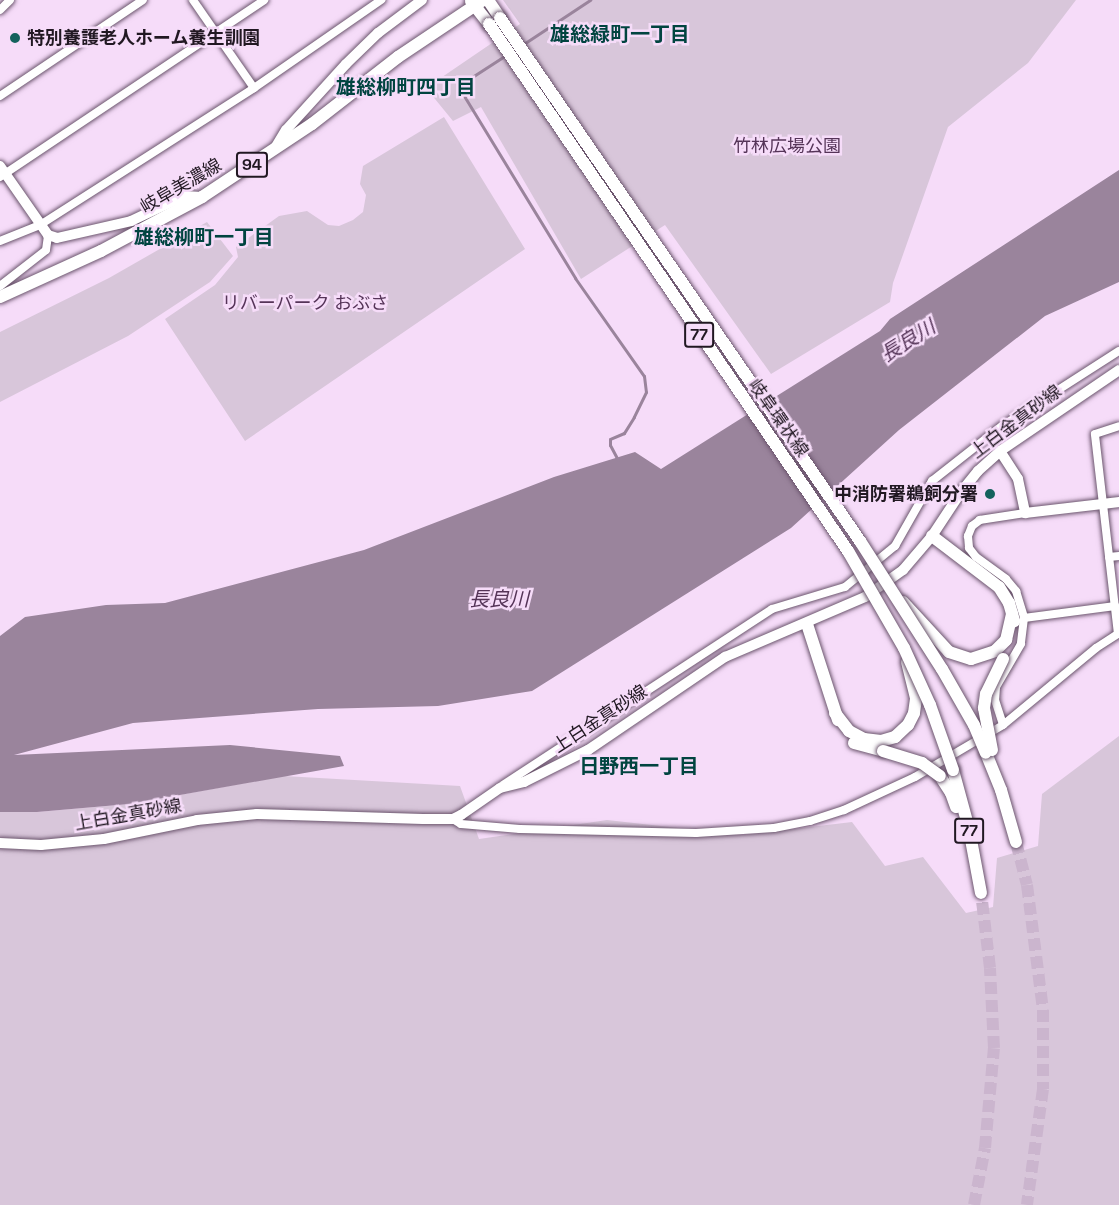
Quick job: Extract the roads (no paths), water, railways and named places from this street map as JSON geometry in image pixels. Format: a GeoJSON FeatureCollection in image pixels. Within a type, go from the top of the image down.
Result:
{"type":"FeatureCollection","features":[{"type":"Feature","properties":{"kind":"main road"},"geometry":{"type":"LineString","coordinates":[[273,151],[286,130],[346,64],[378,33],[422,0]]}},
{"type":"Feature","properties":{"kind":"main road","name":"岐阜美濃線"},"geometry":{"type":"LineString","coordinates":[[0,297],[101,251],[202,197],[273,151],[398,57],[479,2]]}},
{"type":"Feature","properties":{"kind":"main road","name":"岐阜環状線"},"geometry":{"type":"LineString","coordinates":[[479,2],[891,589],[960,698],[989,752],[1016,842]]}},
{"type":"Feature","properties":{"kind":"main road","name":"岐阜環状線"},"geometry":{"type":"LineString","coordinates":[[494,21],[848,551],[904,648],[930,705],[953,770],[981,893]]}},
{"type":"Feature","properties":{"kind":"main road"},"geometry":{"type":"LineString","coordinates":[[2,172],[48,235],[57,238],[131,221],[184,196],[202,197]]}},
{"type":"Feature","properties":{"kind":"main road","name":"上白金真砂線"},"geometry":{"type":"LineString","coordinates":[[0,843],[41,845],[104,838],[197,819],[257,814],[453,819],[500,788],[524,782],[588,750],[725,657],[807,624],[865,597],[903,570],[932,536],[978,471],[1000,451],[1028,429],[1119,370]]}},
{"type":"Feature","properties":{"kind":"main road"},"geometry":{"type":"LineString","coordinates":[[1000,451],[1018,479],[1025,513],[1119,502]]}},
{"type":"Feature","properties":{"kind":"main road"},"geometry":{"type":"LineString","coordinates":[[932,536],[999,587],[1018,616]]}},
{"type":"Feature","properties":{"kind":"main road","name":"77"},"geometry":{"type":"LineString","coordinates":[[891,589],[949,652],[971,658],[999,655]]}},
{"type":"Feature","properties":{"kind":"main road","name":"77"},"geometry":{"type":"LineString","coordinates":[[989,752],[984,708],[986,694],[999,655],[1015,627],[1018,616]]}},
{"type":"Feature","properties":{"kind":"main road","name":"77"},"geometry":{"type":"LineString","coordinates":[[807,624],[843,735],[854,743],[882,746],[922,763],[940,776],[951,793],[978,876]]}},
{"type":"Feature","properties":{"kind":"main road","name":"77"},"geometry":{"type":"LineString","coordinates":[[882,746],[908,725],[914,713],[916,698],[904,648]]}},
{"type":"Feature","properties":{"kind":"street"},"geometry":{"type":"LineString","coordinates":[[0,10],[10,0]]}},
{"type":"Feature","properties":{"kind":"street"},"geometry":{"type":"LineString","coordinates":[[0,96],[143,0]]}},
{"type":"Feature","properties":{"kind":"street"},"geometry":{"type":"LineString","coordinates":[[193,0],[255,88]]}},
{"type":"Feature","properties":{"kind":"street"},"geometry":{"type":"LineString","coordinates":[[2,172],[264,0]]}},
{"type":"Feature","properties":{"kind":"street"},"geometry":{"type":"LineString","coordinates":[[0,241],[40,225],[255,88],[381,0]]}},
{"type":"Feature","properties":{"kind":"street"},"geometry":{"type":"LineString","coordinates":[[0,286],[46,250],[48,235]]}},
{"type":"Feature","properties":{"kind":"street"},"geometry":{"type":"LineString","coordinates":[[500,788],[772,609],[845,587],[895,546],[932,481],[1002,426],[1119,351]]}},
{"type":"Feature","properties":{"kind":"street"},"geometry":{"type":"LineString","coordinates":[[453,819],[461,824],[520,829],[696,834],[774,828],[810,821],[844,810],[915,777],[1003,725],[1096,648],[1119,634],[1095,434],[1119,426]]}},
{"type":"Feature","properties":{"kind":"street"},"geometry":{"type":"LineString","coordinates":[[1003,725],[995,700],[996,687],[1021,644],[1016,591],[1005,579],[976,557],[969,548],[968,536],[972,526],[980,520],[1025,513]]}},
{"type":"Feature","properties":{"kind":"street"},"geometry":{"type":"LineString","coordinates":[[1109,557],[1119,556]]}},
{"type":"Feature","properties":{"kind":"street"},"geometry":{"type":"LineString","coordinates":[[1018,616],[1115,606]]}},
{"type":"Feature","properties":{"kind":"water","name":"長良川"},"geometry":{"type":"Polygon","coordinates":[[[1119,170],[1119,282],[1045,316],[899,430],[791,528],[532,691],[438,706],[318,709],[133,723],[14,755],[230,745],[340,756],[344,766],[129,804],[37,812],[0,812],[0,636],[25,617],[106,605],[165,603],[364,550],[554,477],[635,452],[661,469],[880,331],[890,319],[1119,170]]]}},
{"type":"Feature","properties":{"kind":"waterway"},"geometry":{"type":"LineString","coordinates":[[522,45],[590,0]]}},
{"type":"Feature","properties":{"kind":"waterway"},"geometry":{"type":"LineString","coordinates":[[506,55],[458,86],[575,278],[644,376],[646,392],[634,417],[624,433],[610,439],[610,445],[618,460]]}},
{"type":"Feature","properties":{"kind":"tunnel"},"geometry":{"type":"LineString","coordinates":[[1016,842],[1027,885],[1043,1010],[1043,1089],[1027,1205]]}},
{"type":"Feature","properties":{"kind":"tunnel"},"geometry":{"type":"LineString","coordinates":[[974,1205],[985,1148],[994,1048],[990,968],[981,893]]}},
{"type":"Feature","properties":{"kind":"place","name":"特別養護老人ホーム養生訓園"},"geometry":{"type":"Point","coordinates":[15,38]}},
{"type":"Feature","properties":{"kind":"place","name":"中消防署鵜飼分署"},"geometry":{"type":"Point","coordinates":[990,494]}},
{"type":"Feature","properties":{"kind":"district","name":"雄総緑町一丁目"},"geometry":{"type":"Point","coordinates":[620,34]}},
{"type":"Feature","properties":{"kind":"district","name":"雄総柳町四丁目"},"geometry":{"type":"Point","coordinates":[406,87]}},
{"type":"Feature","properties":{"kind":"district","name":"雄総柳町一丁目"},"geometry":{"type":"Point","coordinates":[204,237]}},
{"type":"Feature","properties":{"kind":"district","name":"日野西一丁目"},"geometry":{"type":"Point","coordinates":[639,766]}},
{"type":"Feature","properties":{"kind":"park label","name":"竹林広場公園"},"geometry":{"type":"Point","coordinates":[787,146]}},
{"type":"Feature","properties":{"kind":"park label","name":"リバーパーク おぶさ"},"geometry":{"type":"Point","coordinates":[305,303]}}]}
